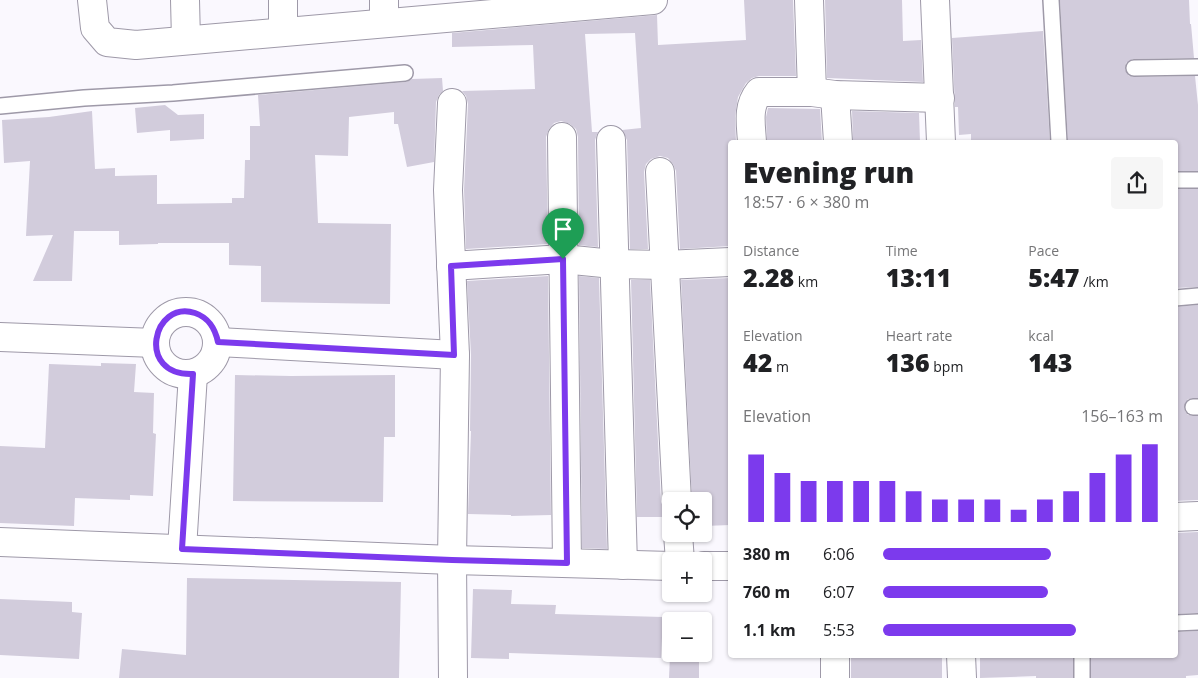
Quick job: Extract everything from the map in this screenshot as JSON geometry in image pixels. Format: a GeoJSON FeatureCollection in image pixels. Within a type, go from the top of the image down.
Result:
{"type":"FeatureCollection","features":[{"type":"Feature","properties":{"kind":"street"},"geometry":{"type":"LineString","coordinates":[[92,0],[95,28],[107,42],[136,45],[283,31],[384,11],[653,0]]}},
{"type":"Feature","properties":{"kind":"street"},"geometry":{"type":"LineString","coordinates":[[185,0],[186,40]]}},
{"type":"Feature","properties":{"kind":"street"},"geometry":{"type":"LineString","coordinates":[[283,0],[283,31]]}},
{"type":"Feature","properties":{"kind":"street"},"geometry":{"type":"LineString","coordinates":[[809,0],[824,94],[837,140]]}},
{"type":"Feature","properties":{"kind":"street"},"geometry":{"type":"LineString","coordinates":[[935,0],[941,140]]}},
{"type":"Feature","properties":{"kind":"street"},"geometry":{"type":"LineString","coordinates":[[752,140],[750,108],[753,99],[759,92],[940,98]]}},
{"type":"Feature","properties":{"kind":"street"},"geometry":{"type":"LineString","coordinates":[[452,103],[448,190],[454,355],[453,678]]}},
{"type":"Feature","properties":{"kind":"street"},"geometry":{"type":"LineString","coordinates":[[562,137],[567,563]]}},
{"type":"Feature","properties":{"kind":"street"},"geometry":{"type":"LineString","coordinates":[[611,140],[613,264],[623,564]]}},
{"type":"Feature","properties":{"kind":"street"},"geometry":{"type":"LineString","coordinates":[[660,172],[677,492]]}},
{"type":"Feature","properties":{"kind":"street"},"geometry":{"type":"LineString","coordinates":[[451,266],[563,259],[613,264],[665,265],[728,262]]}},
{"type":"Feature","properties":{"kind":"street"},"geometry":{"type":"LineString","coordinates":[[181,312],[191,312],[210,322],[216,331],[218,342],[216,353],[211,362],[193,374],[175,372],[167,368],[160,361],[155,343],[162,323],[170,316],[181,312]]}},
{"type":"Feature","properties":{"kind":"street"},"geometry":{"type":"LineString","coordinates":[[0,337],[155,343]]}},
{"type":"Feature","properties":{"kind":"street"},"geometry":{"type":"LineString","coordinates":[[218,342],[454,355]]}},
{"type":"Feature","properties":{"kind":"street"},"geometry":{"type":"LineString","coordinates":[[182,549],[193,374]]}},
{"type":"Feature","properties":{"kind":"street"},"geometry":{"type":"LineString","coordinates":[[1178,517],[1198,516]]}},
{"type":"Feature","properties":{"kind":"street"},"geometry":{"type":"LineString","coordinates":[[0,542],[452,560],[662,566]]}},
{"type":"Feature","properties":{"kind":"street"},"geometry":{"type":"LineString","coordinates":[[712,566],[728,566]]}},
{"type":"Feature","properties":{"kind":"street"},"geometry":{"type":"LineString","coordinates":[[835,658],[835,678]]}},
{"type":"Feature","properties":{"kind":"street"},"geometry":{"type":"LineString","coordinates":[[961,658],[962,678]]}},
{"type":"Feature","properties":{"kind":"lane"},"geometry":{"type":"LineString","coordinates":[[1051,0],[1059,140]]}},
{"type":"Feature","properties":{"kind":"lane"},"geometry":{"type":"LineString","coordinates":[[1134,68],[1198,67]]}},
{"type":"Feature","properties":{"kind":"lane"},"geometry":{"type":"LineString","coordinates":[[0,106],[84,98],[182,93],[404,73]]}},
{"type":"Feature","properties":{"kind":"lane"},"geometry":{"type":"LineString","coordinates":[[1178,180],[1198,180]]}},
{"type":"Feature","properties":{"kind":"lane"},"geometry":{"type":"LineString","coordinates":[[1178,298],[1198,296]]}},
{"type":"Feature","properties":{"kind":"lane"},"geometry":{"type":"LineString","coordinates":[[1178,622],[1198,622]]}},
{"type":"Feature","properties":{"kind":"lane"},"geometry":{"type":"LineString","coordinates":[[1082,658],[1082,678]]}},
{"type":"Feature","properties":{"kind":"building"},"geometry":{"type":"Polygon","coordinates":[[[744,0],[793,0],[796,76],[759,76],[752,78],[746,83],[738,97],[735,116],[736,140],[728,140],[728,246],[680,249],[676,171],[668,158],[660,156],[651,159],[646,164],[644,172],[648,249],[630,249],[627,140],[622,130],[641,128],[635,33],[585,34],[592,132],[598,132],[595,140],[598,247],[579,245],[578,137],[576,129],[570,124],[561,121],[554,123],[546,137],[548,244],[466,249],[464,190],[468,104],[466,96],[462,91],[535,89],[533,45],[452,47],[452,33],[657,15],[658,45],[746,40],[744,0]]]}},
{"type":"Feature","properties":{"kind":"building"},"geometry":{"type":"Polygon","coordinates":[[[825,0],[902,0],[903,41],[921,40],[923,82],[827,78],[825,0]]]}},
{"type":"Feature","properties":{"kind":"building"},"geometry":{"type":"Polygon","coordinates":[[[1060,0],[1189,0],[1194,58],[1133,59],[1126,63],[1125,69],[1129,76],[1134,77],[1195,76],[1198,105],[1198,171],[1178,171],[1178,140],[1068,140],[1060,0]]]}},
{"type":"Feature","properties":{"kind":"building"},"geometry":{"type":"Polygon","coordinates":[[[1043,31],[1050,140],[971,140],[971,134],[959,135],[958,107],[955,107],[952,38],[1043,31]]]}},
{"type":"Feature","properties":{"kind":"building"},"geometry":{"type":"Polygon","coordinates":[[[442,78],[443,91],[436,102],[434,162],[407,167],[398,124],[394,124],[394,112],[349,117],[348,156],[315,155],[318,223],[391,224],[390,304],[261,302],[261,266],[229,265],[229,243],[119,245],[119,231],[74,231],[72,281],[33,281],[53,235],[26,236],[30,161],[4,163],[2,120],[49,117],[92,111],[95,169],[115,168],[115,176],[157,175],[157,204],[232,203],[232,198],[244,198],[245,160],[250,160],[250,126],[260,126],[258,95],[406,82],[412,79],[442,78]]]}},
{"type":"Feature","properties":{"kind":"building"},"geometry":{"type":"Polygon","coordinates":[[[165,105],[178,115],[204,114],[204,139],[170,141],[170,130],[137,133],[135,108],[165,105]]]}},
{"type":"Feature","properties":{"kind":"building"},"geometry":{"type":"Polygon","coordinates":[[[768,108],[820,109],[822,140],[767,140],[766,117],[768,108]]]}},
{"type":"Feature","properties":{"kind":"building"},"geometry":{"type":"Polygon","coordinates":[[[852,111],[919,113],[920,140],[853,140],[852,111]]]}},
{"type":"Feature","properties":{"kind":"building"},"geometry":{"type":"Polygon","coordinates":[[[1178,189],[1198,189],[1198,287],[1178,288],[1178,189]]]}},
{"type":"Feature","properties":{"kind":"building"},"geometry":{"type":"Polygon","coordinates":[[[548,276],[551,515],[468,514],[471,355],[467,281],[548,276]]]}},
{"type":"Feature","properties":{"kind":"building"},"geometry":{"type":"Polygon","coordinates":[[[579,276],[599,278],[607,549],[582,548],[579,276]]]}},
{"type":"Feature","properties":{"kind":"building"},"geometry":{"type":"Polygon","coordinates":[[[728,278],[728,525],[712,526],[712,492],[692,492],[681,280],[728,278]]]}},
{"type":"Feature","properties":{"kind":"building"},"geometry":{"type":"Polygon","coordinates":[[[631,280],[650,280],[662,517],[637,517],[631,280]]]}},
{"type":"Feature","properties":{"kind":"building"},"geometry":{"type":"Polygon","coordinates":[[[1198,305],[1198,398],[1188,399],[1184,407],[1188,415],[1198,416],[1198,500],[1178,501],[1178,307],[1198,305]]]}},
{"type":"Feature","properties":{"kind":"building"},"geometry":{"type":"Polygon","coordinates":[[[101,363],[136,364],[134,392],[154,393],[153,433],[156,434],[153,496],[130,495],[130,500],[75,498],[74,526],[0,523],[0,446],[45,448],[49,364],[101,366],[101,363]]]}},
{"type":"Feature","properties":{"kind":"building"},"geometry":{"type":"Polygon","coordinates":[[[235,375],[395,375],[395,437],[384,437],[383,502],[233,501],[235,375]]]}},
{"type":"Feature","properties":{"kind":"building"},"geometry":{"type":"Polygon","coordinates":[[[1198,532],[1198,613],[1178,614],[1178,533],[1198,532]]]}},
{"type":"Feature","properties":{"kind":"building"},"geometry":{"type":"Polygon","coordinates":[[[187,578],[401,582],[399,678],[119,678],[122,649],[186,655],[187,578]]]}},
{"type":"Feature","properties":{"kind":"building"},"geometry":{"type":"Polygon","coordinates":[[[473,589],[512,590],[511,604],[556,605],[555,614],[662,617],[661,658],[509,653],[509,659],[471,658],[473,589]]]}},
{"type":"Feature","properties":{"kind":"building"},"geometry":{"type":"Polygon","coordinates":[[[0,599],[72,602],[72,612],[82,613],[79,659],[0,655],[0,599]]]}},
{"type":"Feature","properties":{"kind":"building"},"geometry":{"type":"Polygon","coordinates":[[[1198,631],[1198,675],[1186,676],[1186,678],[1091,678],[1091,658],[1178,658],[1178,632],[1198,631]]]}},
{"type":"Feature","properties":{"kind":"building"},"geometry":{"type":"Polygon","coordinates":[[[851,658],[942,658],[942,678],[851,678],[851,658]]]}},
{"type":"Feature","properties":{"kind":"building"},"geometry":{"type":"Polygon","coordinates":[[[980,658],[1073,658],[1073,678],[1036,678],[1036,676],[980,678],[980,658]]]}},
{"type":"Feature","properties":{"kind":"building"},"geometry":{"type":"Polygon","coordinates":[[[670,662],[699,662],[699,678],[669,678],[670,662]]]}},
{"type":"Feature","properties":{"kind":"route"},"geometry":{"type":"LineString","coordinates":[[563,259],[567,563],[182,549],[193,374],[175,372],[167,368],[160,361],[155,343],[157,333],[162,323],[170,316],[181,312],[191,312],[201,316],[210,322],[216,331],[218,342],[454,355],[451,266],[563,259]]}}]}
